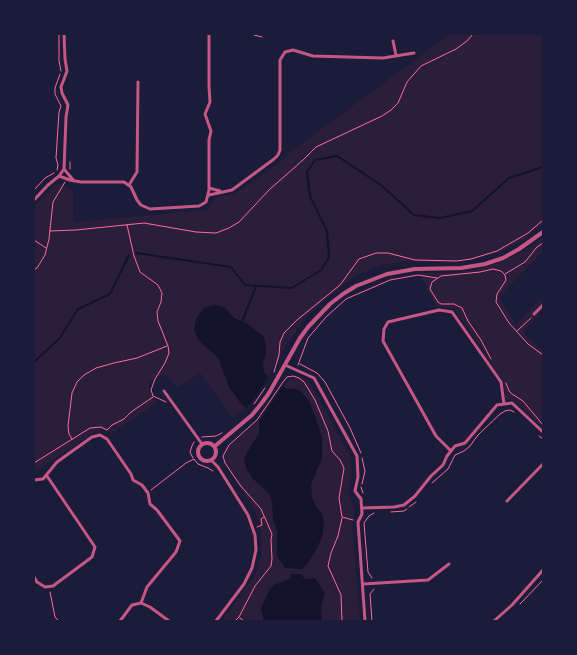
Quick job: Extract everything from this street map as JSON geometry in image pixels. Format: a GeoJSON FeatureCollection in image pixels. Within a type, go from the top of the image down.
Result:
{"type":"FeatureCollection","features":[{"type":"Feature","properties":{"kind":"street"},"geometry":{"type":"LineString","coordinates":[[34,200],[59,176],[64,169],[66,116],[68,105],[61,88],[67,71],[64,34]]}},
{"type":"Feature","properties":{"kind":"street"},"geometry":{"type":"LineString","coordinates":[[59,176],[74,181],[124,182],[134,192],[141,205],[150,209],[199,206],[206,202],[209,195],[209,140],[211,131],[205,114],[210,102],[209,34]]}},
{"type":"Feature","properties":{"kind":"street"},"geometry":{"type":"LineString","coordinates":[[393,41],[396,55]]}},
{"type":"Feature","properties":{"kind":"street"},"geometry":{"type":"LineString","coordinates":[[209,195],[232,190],[278,155],[280,150],[280,60],[285,52],[293,50],[313,56],[383,58],[414,53]]}},
{"type":"Feature","properties":{"kind":"street"},"geometry":{"type":"LineString","coordinates":[[128,185],[137,172],[138,82]]}},
{"type":"Feature","properties":{"kind":"street"},"geometry":{"type":"LineString","coordinates":[[64,169],[74,181]]}},
{"type":"Feature","properties":{"kind":"street"},"geometry":{"type":"LineString","coordinates":[[209,188],[222,191]]}},
{"type":"Feature","properties":{"kind":"street"},"geometry":{"type":"LineString","coordinates":[[215,446],[252,415],[269,393],[300,338],[318,316],[334,300],[356,286],[373,278],[401,271],[415,269],[461,268],[485,264],[508,255],[530,242],[543,232]]}},
{"type":"Feature","properties":{"kind":"street"},"geometry":{"type":"LineString","coordinates":[[534,314],[543,305]]}},
{"type":"Feature","properties":{"kind":"street"},"geometry":{"type":"LineString","coordinates":[[451,451],[436,436],[383,341],[384,329],[388,322],[439,310],[452,312],[501,382],[504,404]]}},
{"type":"Feature","properties":{"kind":"street"},"geometry":{"type":"LineString","coordinates":[[285,365],[314,378],[357,456],[358,477],[355,491],[361,499],[362,508],[362,514],[358,522],[365,621]]}},
{"type":"Feature","properties":{"kind":"street"},"geometry":{"type":"LineString","coordinates":[[164,391],[202,444]]}},
{"type":"Feature","properties":{"kind":"street"},"geometry":{"type":"LineString","coordinates":[[362,508],[394,507],[404,505],[415,496],[431,476],[443,465],[451,451],[456,446],[465,443],[497,405],[512,403],[543,432]]}},
{"type":"Feature","properties":{"kind":"street"},"geometry":{"type":"LineString","coordinates":[[34,480],[43,479],[57,462],[92,437],[100,435],[106,439],[131,474],[132,480],[142,485],[148,493],[150,504],[157,510],[180,541],[176,552],[147,586],[141,604]]}},
{"type":"Feature","properties":{"kind":"street"},"geometry":{"type":"LineString","coordinates":[[211,443],[215,446],[216,455],[211,460],[205,460],[200,457],[198,450],[202,444],[211,443]]}},
{"type":"Feature","properties":{"kind":"street"},"geometry":{"type":"LineString","coordinates":[[211,460],[218,467],[248,514],[256,534],[256,550],[252,568],[244,584],[216,621]]}},
{"type":"Feature","properties":{"kind":"street"},"geometry":{"type":"LineString","coordinates":[[507,501],[543,464]]}},
{"type":"Feature","properties":{"kind":"street"},"geometry":{"type":"LineString","coordinates":[[34,577],[37,582],[45,587],[52,586],[92,557],[95,547],[47,476]]}},
{"type":"Feature","properties":{"kind":"street"},"geometry":{"type":"LineString","coordinates":[[363,584],[428,580],[448,564]]}},
{"type":"Feature","properties":{"kind":"street"},"geometry":{"type":"LineString","coordinates":[[494,621],[512,605],[543,570]]}},
{"type":"Feature","properties":{"kind":"street"},"geometry":{"type":"LineString","coordinates":[[120,621],[132,605],[141,604],[150,607],[169,621]]}},
{"type":"Feature","properties":{"kind":"path"},"geometry":{"type":"LineString","coordinates":[[34,190],[45,178],[57,171],[58,166],[56,158],[59,112],[61,106],[55,94],[55,88],[61,71],[59,61],[59,34]]}},
{"type":"Feature","properties":{"kind":"path"},"geometry":{"type":"LineString","coordinates":[[254,35],[262,37]]}},
{"type":"Feature","properties":{"kind":"path"},"geometry":{"type":"LineString","coordinates":[[64,157],[69,157],[71,173],[69,176]]}},
{"type":"Feature","properties":{"kind":"path"},"geometry":{"type":"LineString","coordinates":[[34,270],[40,263],[46,249],[53,202],[67,179]]}},
{"type":"Feature","properties":{"kind":"path"},"geometry":{"type":"LineString","coordinates":[[272,376],[276,368],[280,342],[284,333],[296,320],[335,289],[359,259],[376,253],[415,260],[457,261],[470,259],[497,251],[528,233],[543,220]]}},
{"type":"Feature","properties":{"kind":"path"},"geometry":{"type":"LineString","coordinates":[[127,225],[134,256],[140,272],[158,285],[162,293],[161,302],[157,312],[158,321],[168,346],[168,353],[165,363],[152,385],[151,390],[154,396],[170,406]]}},
{"type":"Feature","properties":{"kind":"path"},"geometry":{"type":"LineString","coordinates":[[34,240],[46,249]]}},
{"type":"Feature","properties":{"kind":"path"},"geometry":{"type":"LineString","coordinates":[[505,274],[525,262],[537,247],[543,243]]}},
{"type":"Feature","properties":{"kind":"path"},"geometry":{"type":"LineString","coordinates":[[493,362],[481,340],[468,321],[462,308],[454,304],[441,304],[435,299],[430,289],[432,282],[441,276],[467,274],[493,269],[501,271],[505,274],[506,280],[497,294],[496,302],[509,323],[528,344],[543,355]]}},
{"type":"Feature","properties":{"kind":"path"},"geometry":{"type":"LineString","coordinates":[[296,370],[308,338],[326,317],[346,300],[390,280],[418,275],[438,278]]}},
{"type":"Feature","properties":{"kind":"path"},"geometry":{"type":"LineString","coordinates":[[517,332],[534,314]]}},
{"type":"Feature","properties":{"kind":"path"},"geometry":{"type":"LineString","coordinates":[[72,439],[69,434],[68,426],[72,393],[77,382],[84,375],[96,368],[114,362],[137,358],[168,346]]}},
{"type":"Feature","properties":{"kind":"path"},"geometry":{"type":"LineString","coordinates":[[257,420],[287,377],[293,376],[299,378],[304,382],[315,400],[328,431],[332,451],[340,460],[344,468],[339,498],[342,517],[338,536],[331,553],[328,566],[341,595],[342,621]]}},
{"type":"Feature","properties":{"kind":"path"},"geometry":{"type":"LineString","coordinates":[[505,380],[509,391],[523,401],[543,425]]}},
{"type":"Feature","properties":{"kind":"path"},"geometry":{"type":"LineString","coordinates":[[252,406],[268,383]]}},
{"type":"Feature","properties":{"kind":"path"},"geometry":{"type":"LineString","coordinates":[[34,463],[90,428],[97,426],[107,430],[154,396]]}},
{"type":"Feature","properties":{"kind":"path"},"geometry":{"type":"LineString","coordinates":[[431,484],[448,469],[455,455],[464,451],[470,446],[500,414],[510,410],[516,412]]}},
{"type":"Feature","properties":{"kind":"path"},"geometry":{"type":"LineString","coordinates":[[213,471],[198,464],[190,452],[192,446],[198,438],[216,436],[224,432]]}},
{"type":"Feature","properties":{"kind":"path"},"geometry":{"type":"LineString","coordinates":[[538,434],[543,439]]}},
{"type":"Feature","properties":{"kind":"path"},"geometry":{"type":"LineString","coordinates":[[148,493],[186,463],[194,459]]}},
{"type":"Feature","properties":{"kind":"path"},"geometry":{"type":"LineString","coordinates":[[389,512],[404,511],[417,500]]}},
{"type":"Feature","properties":{"kind":"path"},"geometry":{"type":"LineString","coordinates":[[372,621],[370,594],[374,589],[372,578],[368,572],[364,523],[369,516],[375,512]]}},
{"type":"Feature","properties":{"kind":"path"},"geometry":{"type":"LineString","coordinates":[[254,529],[262,525],[261,519],[264,517]]}},
{"type":"Feature","properties":{"kind":"path"},"geometry":{"type":"LineString","coordinates":[[342,517],[353,520],[359,519]]}},
{"type":"Feature","properties":{"kind":"path"},"geometry":{"type":"LineString","coordinates":[[49,587],[55,617],[59,621]]}},
{"type":"Feature","properties":{"kind":"path"},"geometry":{"type":"LineString","coordinates":[[234,621],[239,617],[244,621]]}},
{"type":"Feature","properties":{"kind":"shaded area"},"geometry":{"type":"Polygon","coordinates":[[[450,34],[543,34],[543,224],[524,240],[500,252],[483,257],[453,263],[420,261],[383,264],[357,275],[326,298],[308,315],[284,348],[270,374],[245,409],[232,417],[200,373],[178,388],[167,376],[159,376],[149,383],[149,390],[157,403],[112,433],[101,430],[90,435],[34,473],[34,206],[55,185],[62,184],[73,190],[73,222],[208,210],[213,200],[217,197],[234,194],[269,170],[293,150],[450,34]]]}},
{"type":"Feature","properties":{"kind":"shaded area"},"geometry":{"type":"Polygon","coordinates":[[[543,237],[543,251],[499,297],[516,324],[543,296],[543,310],[523,332],[543,351],[543,428],[514,400],[506,400],[503,381],[454,308],[436,306],[419,273],[450,273],[473,270],[504,261],[532,246],[543,237]]]}},
{"type":"Feature","properties":{"kind":"shaded area"},"geometry":{"type":"Polygon","coordinates":[[[214,305],[224,307],[234,318],[248,324],[263,336],[265,341],[266,354],[263,363],[264,372],[268,377],[254,399],[246,408],[242,405],[229,387],[219,360],[199,341],[194,330],[196,319],[204,308],[214,305]]]}},
{"type":"Feature","properties":{"kind":"shaded area"},"geometry":{"type":"Polygon","coordinates":[[[297,376],[307,380],[311,385],[351,460],[352,473],[348,491],[355,509],[352,522],[360,621],[222,621],[255,575],[261,557],[262,545],[261,532],[255,511],[225,464],[224,455],[226,449],[259,421],[283,386],[290,379],[297,376]]]}},
{"type":"Feature","properties":{"kind":"shaded area"},"geometry":{"type":"Polygon","coordinates":[[[283,386],[301,391],[309,401],[322,438],[322,459],[311,484],[312,497],[322,514],[324,525],[322,537],[317,548],[308,563],[302,569],[285,568],[277,556],[277,530],[273,521],[272,502],[269,493],[252,478],[246,468],[244,459],[259,434],[259,421],[283,386]]]}},
{"type":"Feature","properties":{"kind":"shaded area"},"geometry":{"type":"Polygon","coordinates":[[[291,574],[301,574],[306,579],[315,578],[325,593],[321,606],[322,621],[264,621],[261,608],[269,590],[274,585],[290,579],[291,574]]]}},
{"type":"Feature","properties":{"kind":"waterway"},"geometry":{"type":"LineString","coordinates":[[136,253],[231,267],[245,285],[292,288],[321,270],[329,257],[327,231],[310,196],[307,172],[315,160],[337,156],[381,185],[414,215],[440,218],[472,211],[509,178],[543,167]]}},
{"type":"Feature","properties":{"kind":"waterway"},"geometry":{"type":"LineString","coordinates":[[34,362],[59,339],[78,309],[110,294],[129,255]]}},
{"type":"Feature","properties":{"kind":"waterway"},"geometry":{"type":"LineString","coordinates":[[242,322],[256,286]]}}]}
